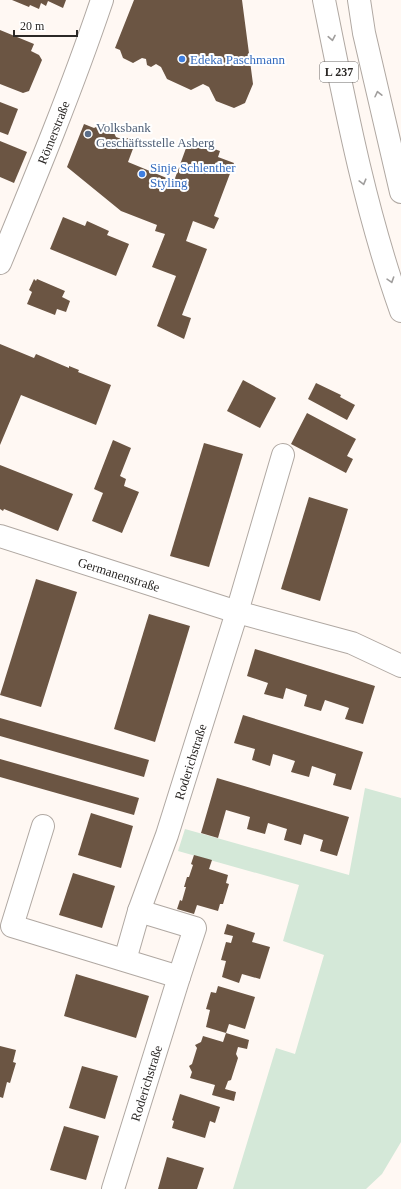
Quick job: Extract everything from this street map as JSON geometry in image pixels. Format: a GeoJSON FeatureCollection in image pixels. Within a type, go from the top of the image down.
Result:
{"type":"FeatureCollection","features":[{"type":"Feature","properties":{"kind":"main road","name":"Römerstraße"},"geometry":{"type":"LineString","coordinates":[[0,263],[58,124],[102,0]]}},
{"type":"Feature","properties":{"kind":"main road","name":"L 237"},"geometry":{"type":"LineString","coordinates":[[324,0],[353,144],[401,311]]}},
{"type":"Feature","properties":{"kind":"main road","name":"L 237"},"geometry":{"type":"LineString","coordinates":[[359,0],[364,33],[401,192]]}},
{"type":"Feature","properties":{"kind":"main road"},"geometry":{"type":"LineString","coordinates":[[237,612],[283,456]]}},
{"type":"Feature","properties":{"kind":"main road","name":"Germanenstraße"},"geometry":{"type":"LineString","coordinates":[[0,536],[237,612],[352,643],[401,666]]}},
{"type":"Feature","properties":{"kind":"main road","name":"Roderichstraße"},"geometry":{"type":"LineString","coordinates":[[124,960],[139,911],[167,835],[237,612]]}},
{"type":"Feature","properties":{"kind":"main road"},"geometry":{"type":"LineString","coordinates":[[43,826],[12,926],[179,977]]}},
{"type":"Feature","properties":{"kind":"main road","name":"Roderichstraße"},"geometry":{"type":"LineString","coordinates":[[113,1189],[195,928],[139,911]]}},
{"type":"Feature","properties":{"kind":"green space"},"geometry":{"type":"Polygon","coordinates":[[[365,788],[401,798],[401,1142],[382,1174],[366,1189],[233,1189],[276,1048],[295,1054],[324,955],[283,941],[299,885],[178,851],[185,829],[349,875],[365,788]]]}},
{"type":"Feature","properties":{"kind":"building"},"geometry":{"type":"Polygon","coordinates":[[[12,0],[66,0],[63,8],[48,1],[46,6],[41,3],[39,9],[30,5],[29,7],[12,0]]]}},
{"type":"Feature","properties":{"kind":"building"},"geometry":{"type":"Polygon","coordinates":[[[134,0],[242,0],[253,84],[245,103],[234,108],[216,101],[209,87],[203,84],[191,90],[167,79],[161,67],[156,64],[151,67],[147,65],[146,59],[142,58],[133,63],[123,58],[120,50],[115,48],[134,0]]]}},
{"type":"Feature","properties":{"kind":"building"},"geometry":{"type":"Polygon","coordinates":[[[0,30],[34,44],[31,51],[39,55],[42,60],[29,91],[23,93],[0,84],[0,30]]]}},
{"type":"Feature","properties":{"kind":"building"},"geometry":{"type":"Polygon","coordinates":[[[0,102],[18,109],[8,135],[0,132],[0,102]]]}},
{"type":"Feature","properties":{"kind":"building"},"geometry":{"type":"Polygon","coordinates":[[[84,124],[94,128],[102,124],[112,129],[116,137],[124,140],[128,138],[133,140],[134,146],[128,162],[174,181],[189,140],[220,151],[218,157],[234,163],[214,216],[219,218],[214,229],[193,221],[186,241],[207,249],[182,315],[191,318],[184,339],[157,326],[176,276],[152,267],[165,234],[155,231],[157,225],[121,211],[67,167],[84,124]]]}},
{"type":"Feature","properties":{"kind":"building"},"geometry":{"type":"Polygon","coordinates":[[[0,141],[27,152],[14,183],[0,177],[0,141]]]}},
{"type":"Feature","properties":{"kind":"building"},"geometry":{"type":"Polygon","coordinates":[[[63,217],[85,226],[87,221],[109,231],[107,235],[129,244],[116,276],[50,249],[63,217]]]}},
{"type":"Feature","properties":{"kind":"building"},"geometry":{"type":"Polygon","coordinates":[[[34,279],[65,291],[62,297],[70,301],[66,312],[57,309],[55,315],[27,304],[32,292],[29,290],[34,279]]]}},
{"type":"Feature","properties":{"kind":"building"},"geometry":{"type":"Polygon","coordinates":[[[0,344],[34,358],[36,354],[69,368],[69,366],[79,370],[78,372],[111,385],[96,425],[21,395],[0,445],[0,344]]]}},
{"type":"Feature","properties":{"kind":"building"},"geometry":{"type":"Polygon","coordinates":[[[243,380],[276,398],[260,428],[227,411],[243,380]]]}},
{"type":"Feature","properties":{"kind":"building"},"geometry":{"type":"Polygon","coordinates":[[[316,383],[341,395],[340,397],[355,405],[347,420],[308,399],[316,383]]]}},
{"type":"Feature","properties":{"kind":"building"},"geometry":{"type":"Polygon","coordinates":[[[307,413],[356,439],[347,456],[353,459],[346,473],[291,444],[307,413]]]}},
{"type":"Feature","properties":{"kind":"building"},"geometry":{"type":"Polygon","coordinates":[[[113,440],[131,448],[120,476],[126,479],[124,486],[139,492],[122,533],[92,521],[103,493],[94,489],[113,440]]]}},
{"type":"Feature","properties":{"kind":"building"},"geometry":{"type":"Polygon","coordinates":[[[204,443],[243,454],[209,567],[170,556],[204,443]]]}},
{"type":"Feature","properties":{"kind":"building"},"geometry":{"type":"Polygon","coordinates":[[[0,465],[73,494],[58,531],[4,509],[3,511],[0,509],[0,465]]]}},
{"type":"Feature","properties":{"kind":"building"},"geometry":{"type":"Polygon","coordinates":[[[309,497],[348,509],[320,601],[281,589],[309,497]]]}},
{"type":"Feature","properties":{"kind":"building"},"geometry":{"type":"Polygon","coordinates":[[[36,579],[77,592],[41,707],[0,695],[36,579]]]}},
{"type":"Feature","properties":{"kind":"building"},"geometry":{"type":"Polygon","coordinates":[[[149,614],[190,626],[155,742],[114,729],[149,614]]]}},
{"type":"Feature","properties":{"kind":"building"},"geometry":{"type":"Polygon","coordinates":[[[255,649],[375,686],[363,724],[345,719],[349,708],[325,700],[321,711],[304,706],[307,695],[286,688],[283,699],[264,694],[268,683],[247,676],[255,649]]]}},
{"type":"Feature","properties":{"kind":"building"},"geometry":{"type":"Polygon","coordinates":[[[243,715],[363,752],[351,790],[333,785],[336,774],[312,766],[309,777],[291,772],[295,761],[273,754],[270,766],[252,760],[255,749],[234,743],[243,715]]]}},
{"type":"Feature","properties":{"kind":"building"},"geometry":{"type":"Polygon","coordinates":[[[0,718],[149,760],[144,777],[0,736],[0,718]]]}},
{"type":"Feature","properties":{"kind":"building"},"geometry":{"type":"Polygon","coordinates":[[[0,759],[139,798],[134,815],[0,777],[0,759]]]}},
{"type":"Feature","properties":{"kind":"building"},"geometry":{"type":"Polygon","coordinates":[[[217,778],[349,817],[337,856],[320,851],[323,840],[304,834],[301,845],[284,840],[287,829],[268,823],[265,834],[247,829],[250,817],[226,810],[218,838],[201,833],[217,778]]]}},
{"type":"Feature","properties":{"kind":"building"},"geometry":{"type":"Polygon","coordinates":[[[91,813],[133,826],[121,868],[78,855],[91,813]]]}},
{"type":"Feature","properties":{"kind":"building"},"geometry":{"type":"Polygon","coordinates":[[[194,855],[212,860],[209,869],[228,875],[226,883],[229,884],[223,904],[220,904],[218,911],[197,905],[194,914],[177,909],[180,900],[182,901],[186,887],[184,887],[193,865],[191,864],[194,855]]]}},
{"type":"Feature","properties":{"kind":"building"},"geometry":{"type":"Polygon","coordinates":[[[73,873],[115,886],[102,928],[59,915],[73,873]]]}},
{"type":"Feature","properties":{"kind":"building"},"geometry":{"type":"Polygon","coordinates":[[[227,924],[255,933],[252,942],[270,947],[260,979],[242,974],[239,983],[222,977],[226,961],[221,960],[226,942],[231,943],[233,936],[224,934],[227,924]]]}},
{"type":"Feature","properties":{"kind":"building"},"geometry":{"type":"Polygon","coordinates":[[[76,974],[149,996],[136,1038],[64,1016],[76,974]]]}},
{"type":"Feature","properties":{"kind":"building"},"geometry":{"type":"Polygon","coordinates":[[[218,986],[255,997],[245,1029],[229,1024],[226,1033],[206,1027],[210,1010],[206,1009],[211,992],[216,993],[218,986]]]}},
{"type":"Feature","properties":{"kind":"building"},"geometry":{"type":"Polygon","coordinates":[[[226,1033],[249,1040],[247,1049],[238,1047],[236,1054],[238,1058],[231,1080],[228,1081],[225,1089],[236,1092],[234,1101],[212,1095],[215,1085],[190,1078],[192,1072],[189,1066],[192,1064],[197,1048],[195,1045],[201,1042],[203,1036],[223,1042],[226,1033]]]}},
{"type":"Feature","properties":{"kind":"building"},"geometry":{"type":"Polygon","coordinates":[[[0,1046],[16,1050],[13,1062],[16,1063],[10,1083],[7,1082],[3,1098],[0,1097],[0,1046]]]}},
{"type":"Feature","properties":{"kind":"building"},"geometry":{"type":"Polygon","coordinates":[[[82,1066],[118,1076],[105,1119],[69,1108],[82,1066]]]}},
{"type":"Feature","properties":{"kind":"building"},"geometry":{"type":"Polygon","coordinates":[[[180,1094],[220,1107],[215,1123],[210,1121],[205,1138],[172,1128],[174,1121],[172,1120],[180,1094]]]}},
{"type":"Feature","properties":{"kind":"building"},"geometry":{"type":"Polygon","coordinates":[[[64,1126],[99,1136],[86,1180],[50,1170],[64,1126]]]}},
{"type":"Feature","properties":{"kind":"building"},"geometry":{"type":"Polygon","coordinates":[[[167,1157],[204,1168],[197,1189],[158,1189],[167,1157]]]}},
{"type":"Feature","properties":{"kind":"place","name":"Edeka Paschmann"},"geometry":{"type":"Point","coordinates":[182,59]}},
{"type":"Feature","properties":{"kind":"place","name":"Volksbank Geschäftsstelle Asberg"},"geometry":{"type":"Point","coordinates":[88,134]}},
{"type":"Feature","properties":{"kind":"place","name":"Sinje Schlenther Styling"},"geometry":{"type":"Point","coordinates":[142,174]}}]}
